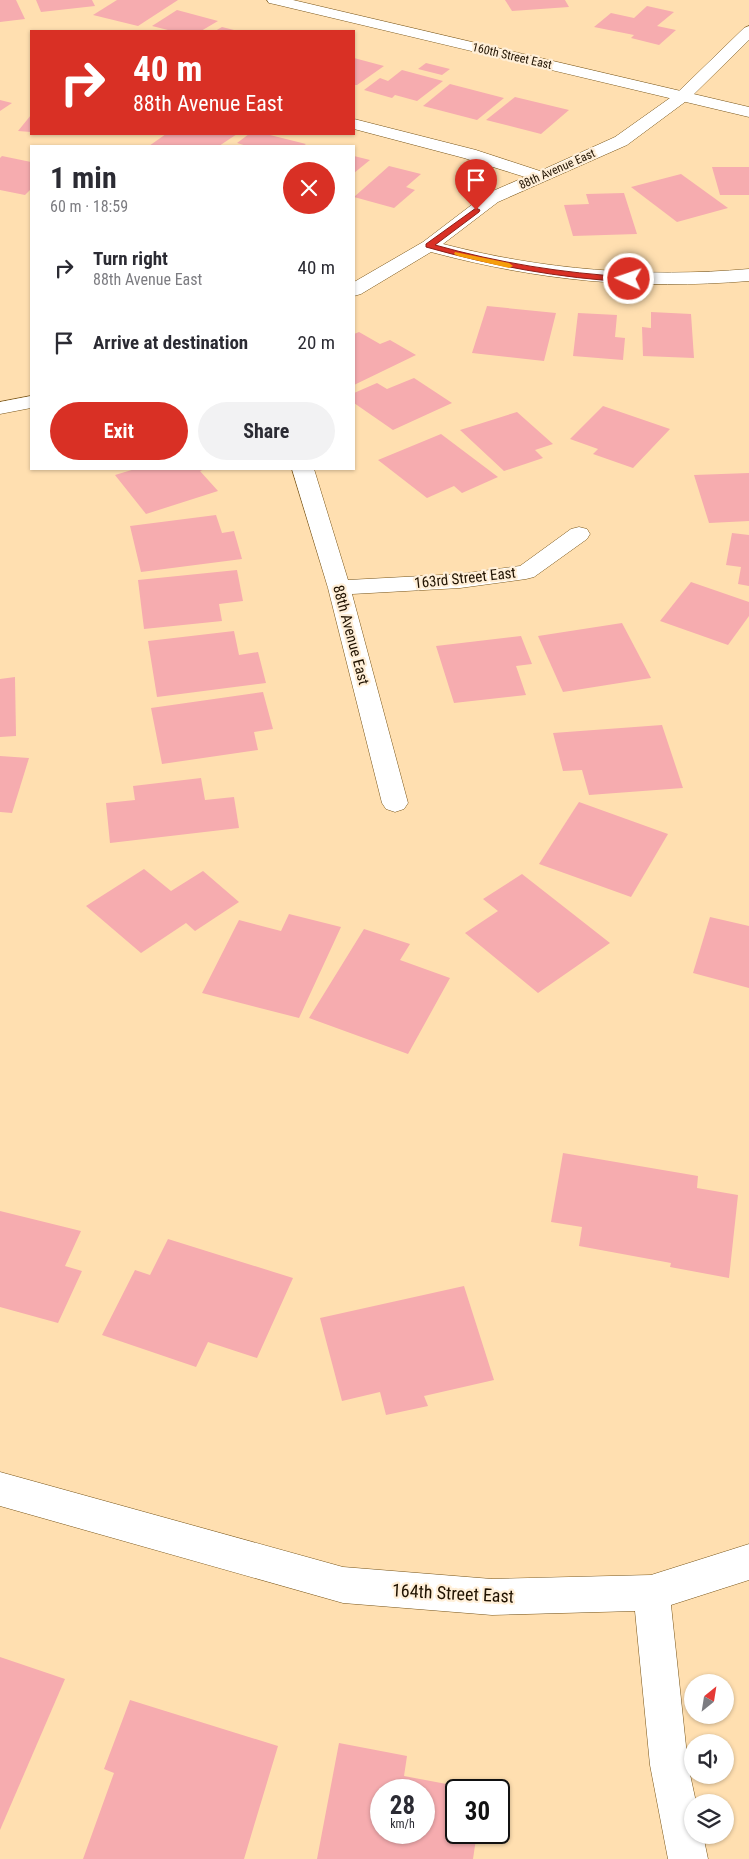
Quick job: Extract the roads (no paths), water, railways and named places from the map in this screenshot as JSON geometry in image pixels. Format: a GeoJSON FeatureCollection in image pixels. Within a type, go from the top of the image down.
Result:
{"type":"FeatureCollection","features":[{"type":"Feature","properties":{"kind":"street","name":"160th Street East"},"geometry":{"type":"LineString","coordinates":[[274,0],[749,112]]}},
{"type":"Feature","properties":{"kind":"street","name":"88th Avenue East"},"geometry":{"type":"LineString","coordinates":[[355,289],[429,246],[492,198],[621,140],[683,96],[749,31]]}},
{"type":"Feature","properties":{"kind":"street"},"geometry":{"type":"LineString","coordinates":[[355,124],[494,161],[538,176]]}},
{"type":"Feature","properties":{"kind":"street"},"geometry":{"type":"LineString","coordinates":[[429,246],[477,259],[577,276],[664,281],[749,275]]}},
{"type":"Feature","properties":{"kind":"street"},"geometry":{"type":"LineString","coordinates":[[0,408],[30,402]]}},
{"type":"Feature","properties":{"kind":"street","name":"88th Avenue East"},"geometry":{"type":"LineString","coordinates":[[303,470],[339,588],[395,803]]}},
{"type":"Feature","properties":{"kind":"street","name":"163rd Street East"},"geometry":{"type":"LineString","coordinates":[[339,588],[460,581],[526,572],[579,534]]}},
{"type":"Feature","properties":{"kind":"street","name":"164th Street East"},"geometry":{"type":"LineString","coordinates":[[0,1489],[343,1585],[492,1597],[651,1593],[749,1562]]}},
{"type":"Feature","properties":{"kind":"street"},"geometry":{"type":"LineString","coordinates":[[651,1593],[669,1764],[688,1859]]}}]}
